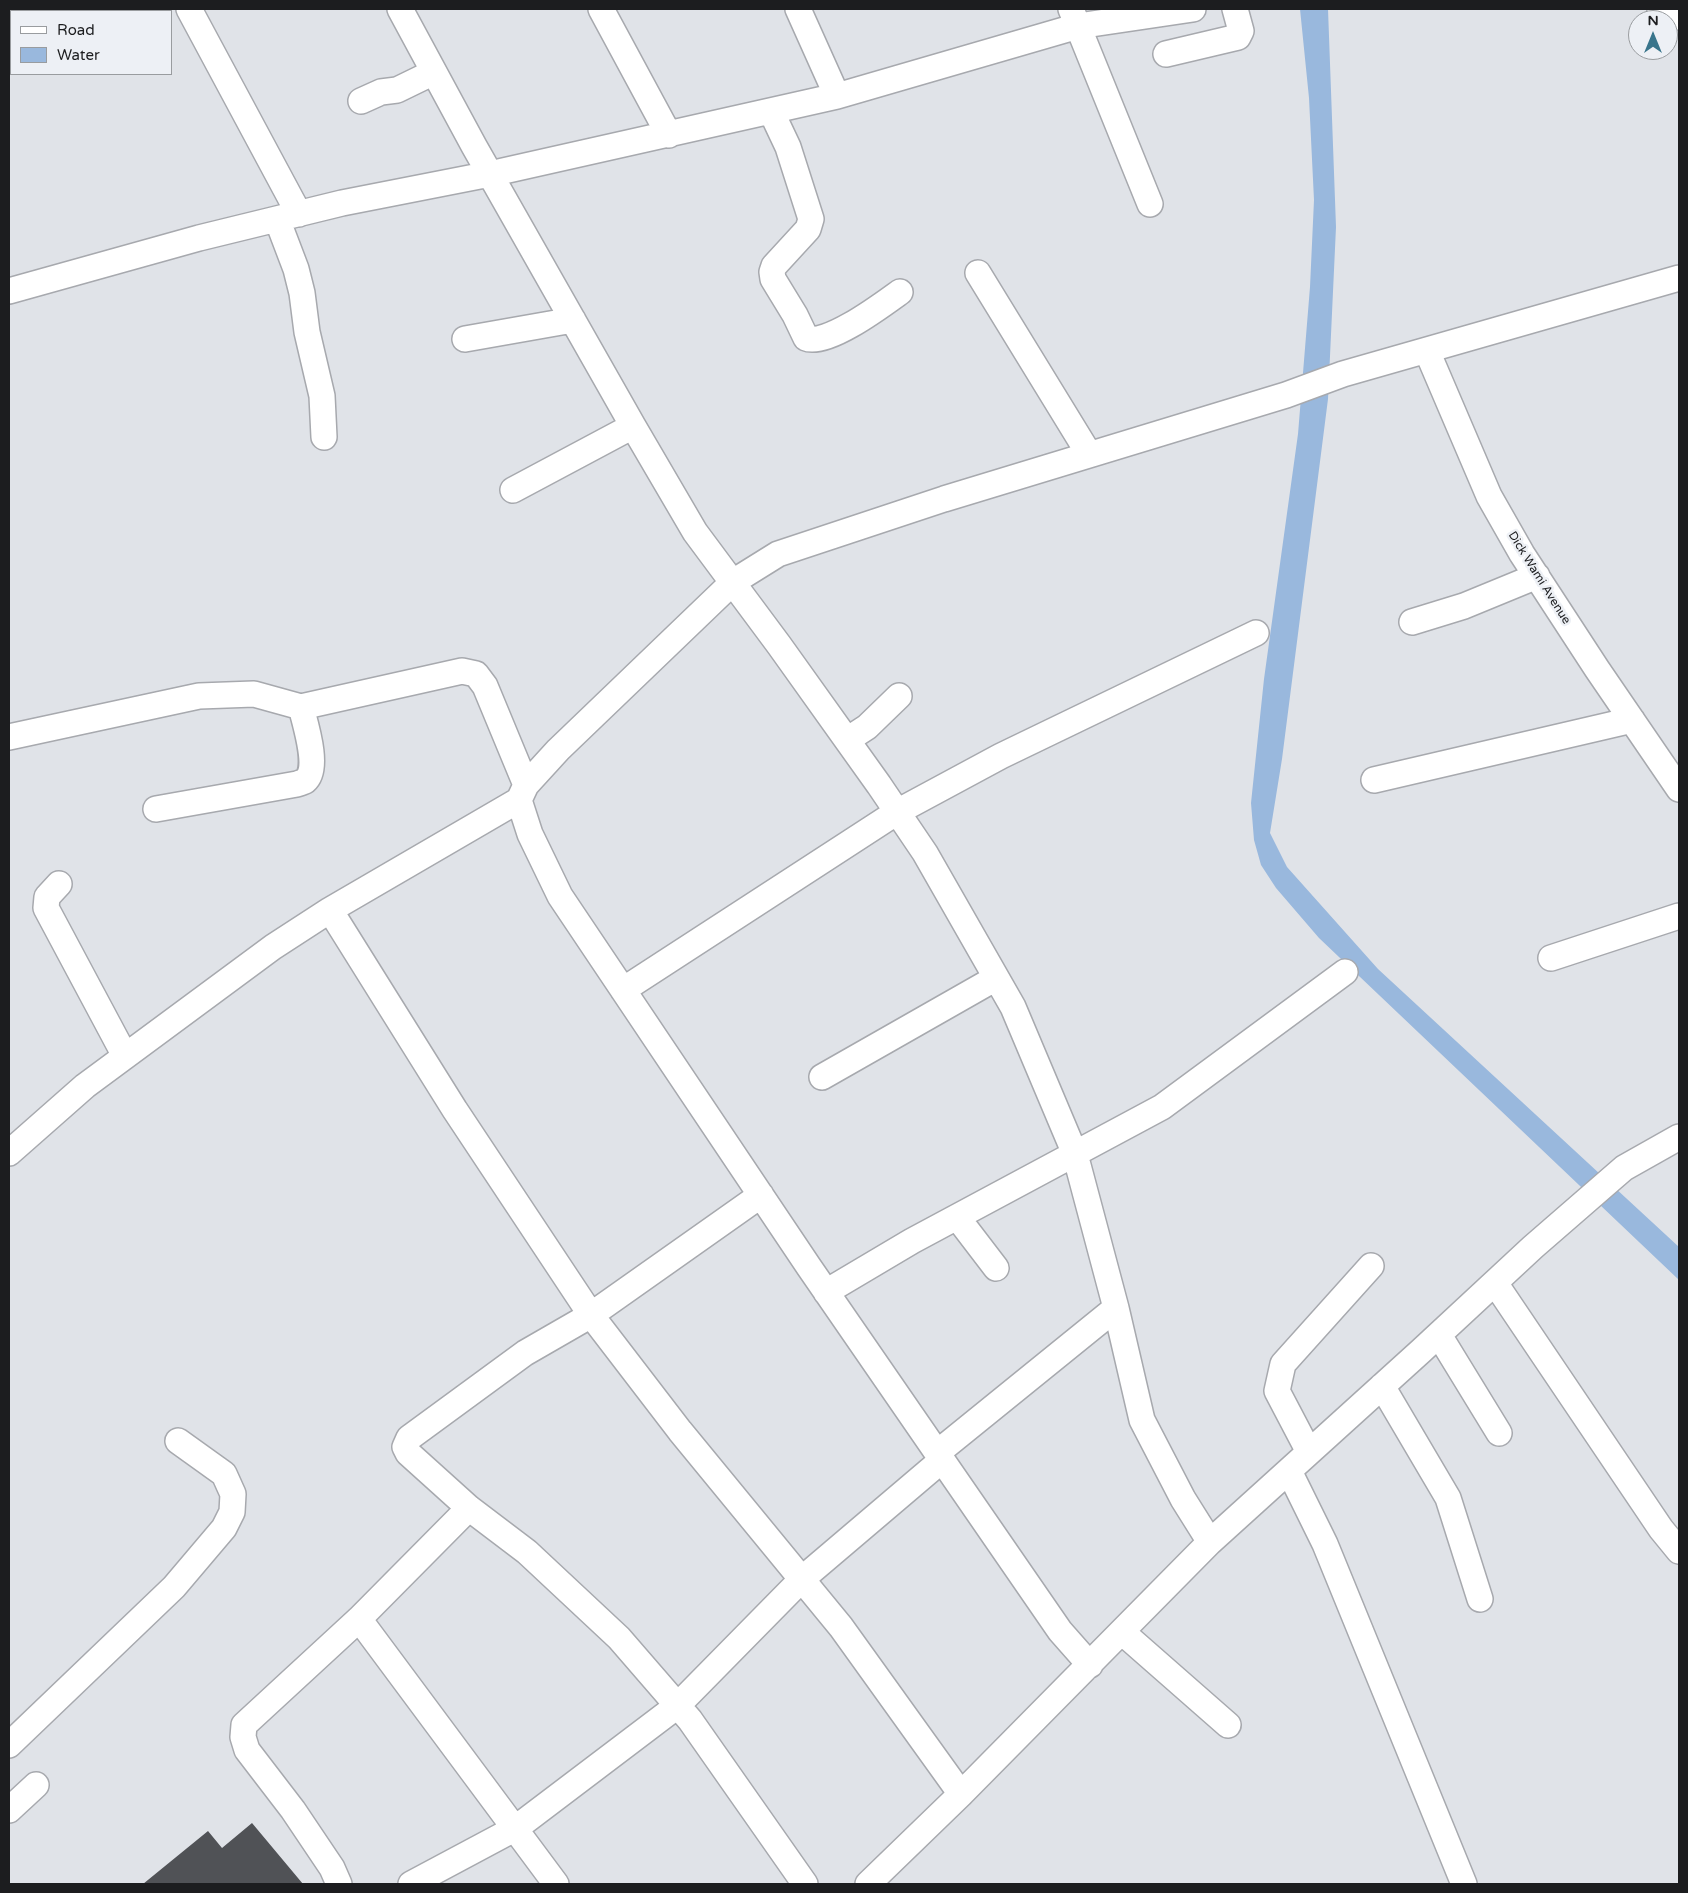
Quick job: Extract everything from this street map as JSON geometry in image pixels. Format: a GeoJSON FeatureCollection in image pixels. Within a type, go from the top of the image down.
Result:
{"type":"FeatureCollection","features":[{"type":"Feature","properties":{"kind":"street"},"geometry":{"type":"LineString","coordinates":[[189,9],[288,216],[296,270],[322,396],[324,438]]}},
{"type":"Feature","properties":{"kind":"street"},"geometry":{"type":"LineString","coordinates":[[400,9],[490,174],[695,532],[847,740],[925,853],[1013,1007],[1075,1154],[1116,1308],[1142,1420],[1182,1499],[1210,1542]]}},
{"type":"Feature","properties":{"kind":"street"},"geometry":{"type":"LineString","coordinates":[[601,9],[669,135]]}},
{"type":"Feature","properties":{"kind":"street"},"geometry":{"type":"LineString","coordinates":[[798,9],[837,96]]}},
{"type":"Feature","properties":{"kind":"street"},"geometry":{"type":"LineString","coordinates":[[9,292],[199,238],[342,203],[490,174],[837,96],[1075,18],[1193,9]]}},
{"type":"Feature","properties":{"kind":"street"},"geometry":{"type":"LineString","coordinates":[[1166,54],[1238,36],[1241,31],[1235,9]]}},
{"type":"Feature","properties":{"kind":"street"},"geometry":{"type":"LineString","coordinates":[[1660,9],[1674,17],[1679,17]]}},
{"type":"Feature","properties":{"kind":"street"},"geometry":{"type":"LineString","coordinates":[[1075,18],[1150,204]]}},
{"type":"Feature","properties":{"kind":"street"},"geometry":{"type":"LineString","coordinates":[[361,102],[381,92],[406,87],[434,72]]}},
{"type":"Feature","properties":{"kind":"street"},"geometry":{"type":"LineString","coordinates":[[771,112],[788,147],[811,219],[808,228],[774,266],[772,272],[773,279],[795,315],[806,338],[819,340],[864,318],[900,292]]}},
{"type":"Feature","properties":{"kind":"street"},"geometry":{"type":"LineString","coordinates":[[978,273],[1089,454]]}},
{"type":"Feature","properties":{"kind":"street"},"geometry":{"type":"LineString","coordinates":[[9,1153],[85,1086],[273,947],[330,910],[523,793],[558,750],[733,582],[778,554],[944,499],[1286,395],[1343,374],[1679,278]]}},
{"type":"Feature","properties":{"kind":"street"},"geometry":{"type":"LineString","coordinates":[[464,339],[573,320]]}},
{"type":"Feature","properties":{"kind":"street","name":"Dick Wami Avenue"},"geometry":{"type":"LineString","coordinates":[[1427,351],[1489,496],[1522,554],[1679,789]]}},
{"type":"Feature","properties":{"kind":"street"},"geometry":{"type":"LineString","coordinates":[[513,490],[633,426]]}},
{"type":"Feature","properties":{"kind":"street"},"geometry":{"type":"LineString","coordinates":[[1412,622],[1464,606],[1536,576]]}},
{"type":"Feature","properties":{"kind":"street"},"geometry":{"type":"LineString","coordinates":[[623,990],[897,812],[1001,756],[1256,633]]}},
{"type":"Feature","properties":{"kind":"street"},"geometry":{"type":"LineString","coordinates":[[9,737],[199,696],[254,694],[301,707],[462,671],[476,674],[485,686],[523,793],[530,834],[560,896],[760,1195],[1060,1632],[1090,1665]]}},
{"type":"Feature","properties":{"kind":"street"},"geometry":{"type":"LineString","coordinates":[[847,740],[867,726],[899,696]]}},
{"type":"Feature","properties":{"kind":"street"},"geometry":{"type":"LineString","coordinates":[[156,809],[298,784],[306,780],[310,773],[311,749],[301,707]]}},
{"type":"Feature","properties":{"kind":"street"},"geometry":{"type":"LineString","coordinates":[[1374,780],[1632,720]]}},
{"type":"Feature","properties":{"kind":"street"},"geometry":{"type":"LineString","coordinates":[[59,884],[47,897],[46,908],[125,1056]]}},
{"type":"Feature","properties":{"kind":"street"},"geometry":{"type":"LineString","coordinates":[[330,910],[455,1110],[591,1315],[680,1431],[841,1627],[961,1794]]}},
{"type":"Feature","properties":{"kind":"street"},"geometry":{"type":"LineString","coordinates":[[1552,958],[1679,916]]}},
{"type":"Feature","properties":{"kind":"street"},"geometry":{"type":"LineString","coordinates":[[826,1292],[912,1241],[1162,1108],[1345,972]]}},
{"type":"Feature","properties":{"kind":"street"},"geometry":{"type":"LineString","coordinates":[[822,1077],[996,978]]}},
{"type":"Feature","properties":{"kind":"street"},"geometry":{"type":"LineString","coordinates":[[868,1884],[1090,1665],[1210,1542],[1624,1168],[1675,1145]]}},
{"type":"Feature","properties":{"kind":"street"},"geometry":{"type":"LineString","coordinates":[[760,1195],[591,1315],[525,1353],[409,1438],[405,1447],[408,1454],[469,1508],[527,1552],[619,1638],[690,1720],[805,1884]]}},
{"type":"Feature","properties":{"kind":"street"},"geometry":{"type":"LineString","coordinates":[[958,1217],[996,1268]]}},
{"type":"Feature","properties":{"kind":"street"},"geometry":{"type":"LineString","coordinates":[[1309,1452],[1277,1391],[1283,1364],[1372,1266]]}},
{"type":"Feature","properties":{"kind":"street"},"geometry":{"type":"LineString","coordinates":[[1495,1283],[1661,1529],[1679,1551]]}},
{"type":"Feature","properties":{"kind":"street"},"geometry":{"type":"LineString","coordinates":[[411,1884],[516,1828],[677,1706],[802,1579],[940,1457],[1116,1308]]}},
{"type":"Feature","properties":{"kind":"street"},"geometry":{"type":"LineString","coordinates":[[1439,1335],[1499,1433]]}},
{"type":"Feature","properties":{"kind":"street"},"geometry":{"type":"LineString","coordinates":[[1382,1386],[1448,1498],[1480,1599]]}},
{"type":"Feature","properties":{"kind":"street"},"geometry":{"type":"LineString","coordinates":[[9,1744],[174,1587],[224,1528],[232,1512],[232,1494],[224,1474],[178,1441]]}},
{"type":"Feature","properties":{"kind":"street"},"geometry":{"type":"LineString","coordinates":[[1289,1471],[1325,1544],[1464,1884]]}},
{"type":"Feature","properties":{"kind":"street"},"geometry":{"type":"LineString","coordinates":[[339,1884],[332,1868],[293,1810],[247,1750],[243,1737],[244,1725],[359,1619],[469,1508]]}},
{"type":"Feature","properties":{"kind":"street"},"geometry":{"type":"LineString","coordinates":[[359,1619],[556,1884]]}},
{"type":"Feature","properties":{"kind":"street"},"geometry":{"type":"LineString","coordinates":[[1122,1632],[1228,1725]]}},
{"type":"Feature","properties":{"kind":"street"},"geometry":{"type":"LineString","coordinates":[[9,1810],[36,1785]]}},
{"type":"Feature","properties":{"kind":"water"},"geometry":{"type":"Polygon","coordinates":[[[1300,9],[1328,9],[1336,227],[1328,399],[1282,759],[1270,833],[1287,867],[1378,969],[1679,1247],[1679,1280],[1319,938],[1276,888],[1261,865],[1254,840],[1251,803],[1264,679],[1298,434],[1310,287],[1314,200],[1309,98],[1300,9]]]}},
{"type":"Feature","properties":{"kind":"building"},"geometry":{"type":"Polygon","coordinates":[[[252,1823],[303,1884],[143,1884],[208,1831],[222,1848],[252,1823]]]}}]}
